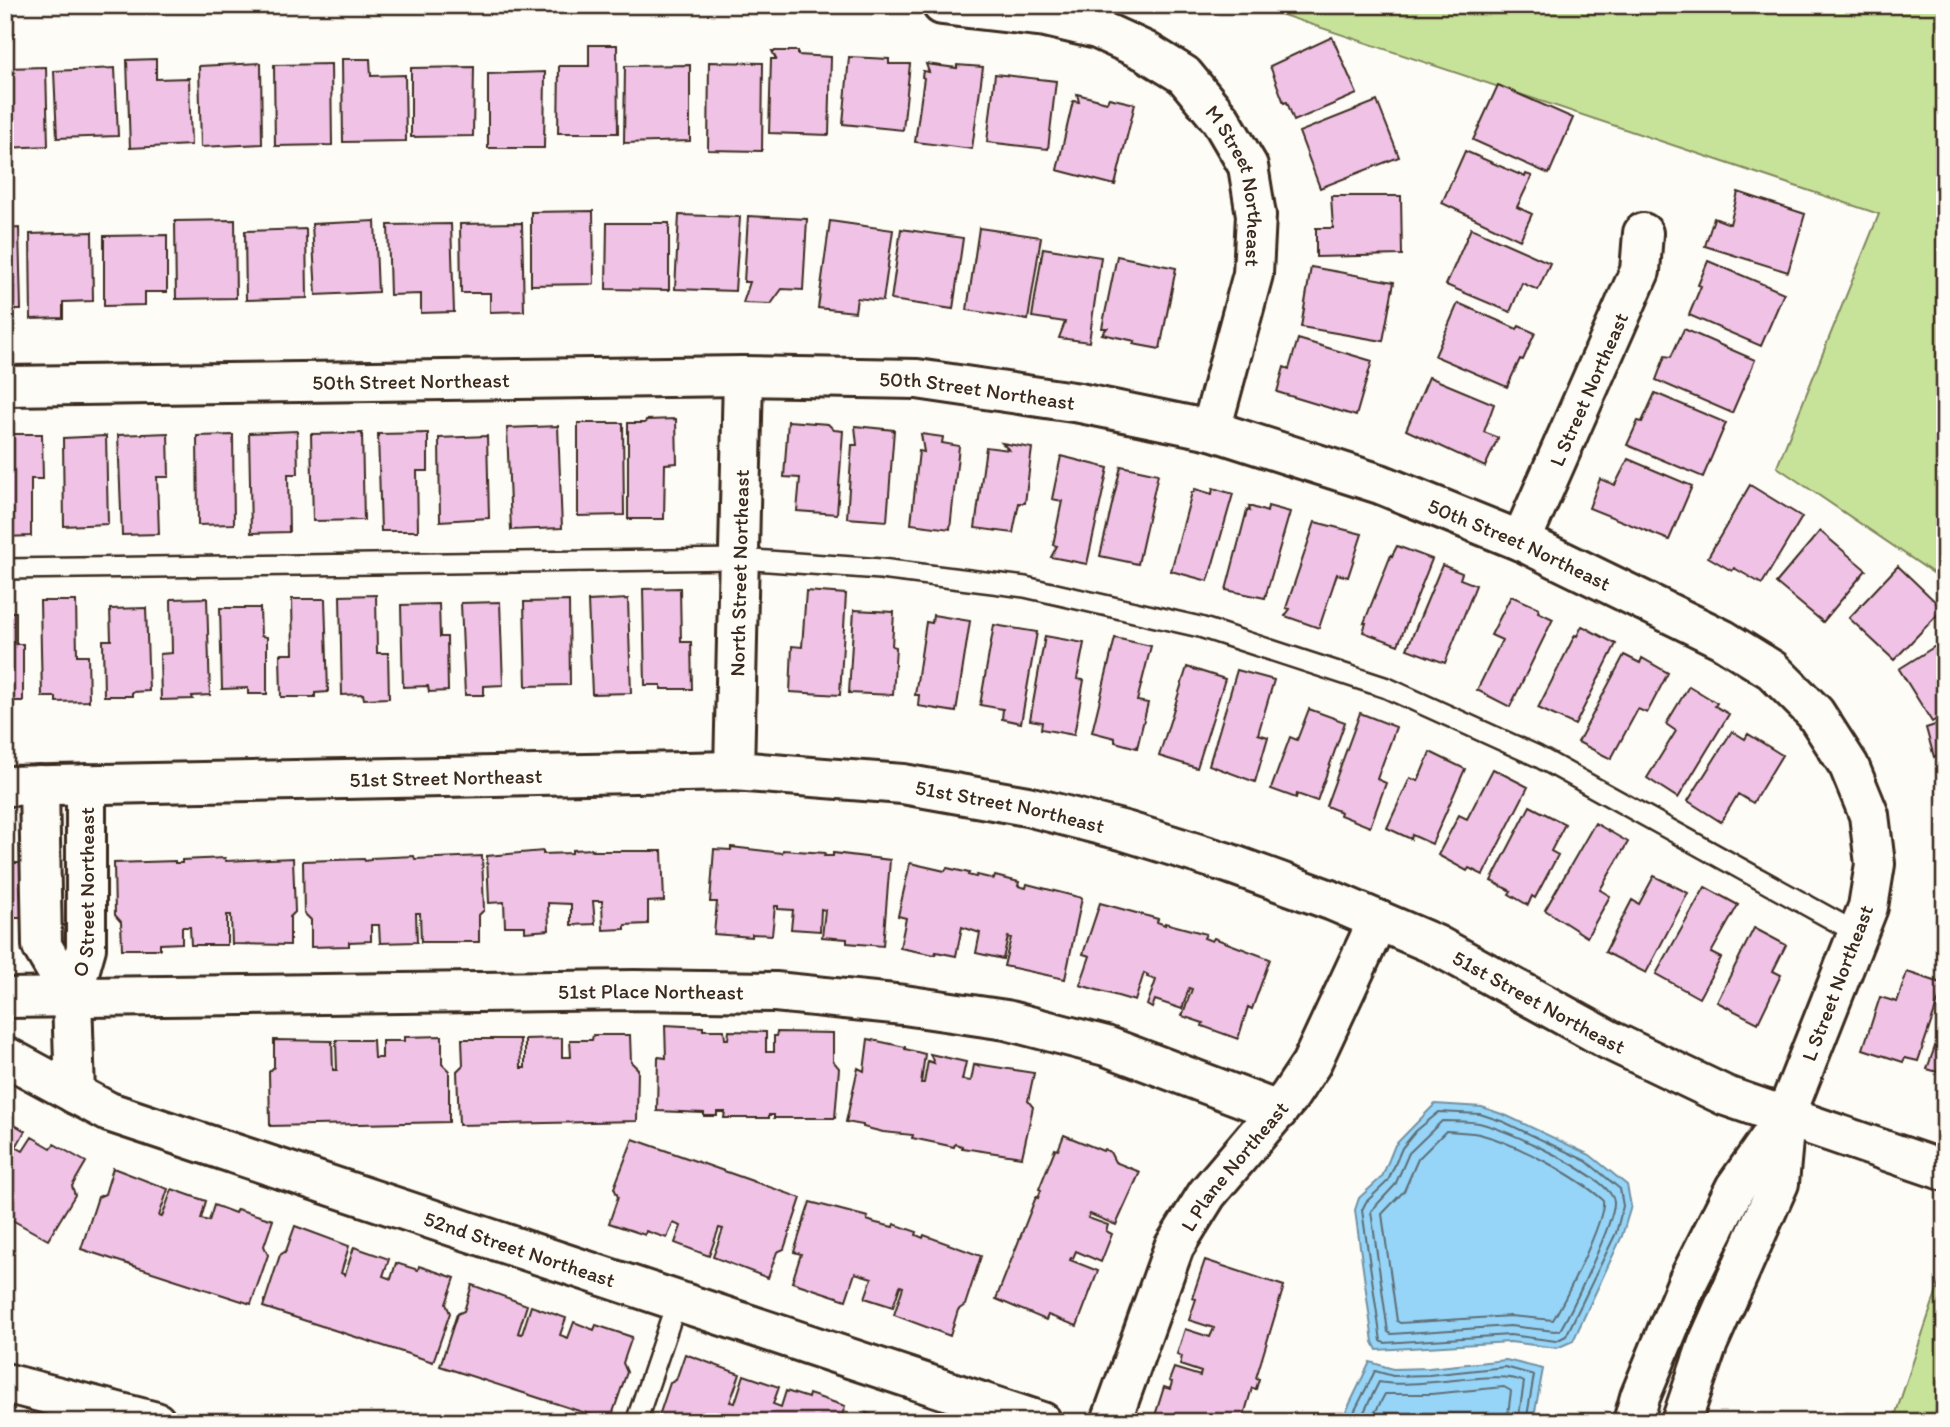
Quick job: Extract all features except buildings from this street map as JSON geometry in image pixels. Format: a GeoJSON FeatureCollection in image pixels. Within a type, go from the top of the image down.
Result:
{"type":"FeatureCollection","features":[{"type":"Feature","properties":{"kind":"street","name":"M Street Northeast"},"geometry":{"type":"LineString","coordinates":[[942,5],[1046,17],[1097,29],[1145,51],[1184,75],[1221,120],[1248,166],[1256,215],[1253,274],[1211,430]]}},
{"type":"Feature","properties":{"kind":"street","name":"L Street Northeast"},"geometry":{"type":"LineString","coordinates":[[1521,541],[1640,271],[1643,233]]}},
{"type":"Feature","properties":{"kind":"street","name":"50th Street Northeast"},"geometry":{"type":"LineString","coordinates":[[5,386],[743,376],[917,379],[1080,403],[1211,430],[1380,484],[1521,541],[1722,639],[1772,670],[1815,713],[1849,766]]}},
{"type":"Feature","properties":{"kind":"street","name":"North Street Northeast"},"geometry":{"type":"LineString","coordinates":[[734,771],[743,376]]}},
{"type":"Feature","properties":{"kind":"street","name":"L Street Northeast"},"geometry":{"type":"LineString","coordinates":[[1633,1422],[1640,1397],[1687,1283],[1735,1188],[1785,1117],[1868,907],[1875,863],[1869,815],[1849,766]]}},
{"type":"Feature","properties":{"kind":"street","name":"51st Street Northeast"},"geometry":{"type":"LineString","coordinates":[[22,786],[734,771],[903,784],[1027,806],[1125,831],[1228,863],[1333,901],[1436,945],[1609,1040],[1726,1096],[1945,1171]]}},
{"type":"Feature","properties":{"kind":"street","name":"O Street Northeast"},"geometry":{"type":"LineString","coordinates":[[75,1094],[72,997],[86,948],[86,784]]}},
{"type":"Feature","properties":{"kind":"street","name":"O Street Northeast"},"geometry":{"type":"LineString","coordinates":[[22,786],[42,946],[72,997]]}},
{"type":"Feature","properties":{"kind":"street","name":"L Plane Northeast"},"geometry":{"type":"LineString","coordinates":[[1111,1422],[1174,1247],[1207,1194],[1278,1111],[1311,1064],[1378,920]]}},
{"type":"Feature","properties":{"kind":"street","name":"51st Place Northeast"},"geometry":{"type":"LineString","coordinates":[[5,998],[634,990],[775,992],[904,1005],[1006,1020],[1106,1046],[1278,1111]]}},
{"type":"Feature","properties":{"kind":"street","name":"52nd Street Northeast"},"geometry":{"type":"LineString","coordinates":[[5,1056],[109,1112],[1042,1422]]}},
{"type":"Feature","properties":{"kind":"street","name":"L Street Northeast"},"geometry":{"type":"LineString","coordinates":[[1681,1422],[1708,1343],[1779,1183],[1785,1117]]}},
{"type":"Feature","properties":{"kind":"street"},"geometry":{"type":"LineString","coordinates":[[5,1383],[156,1422]]}},
{"type":"Feature","properties":{"kind":"lane"},"geometry":{"type":"LineString","coordinates":[[5,569],[739,559],[881,569],[1024,587],[1200,627],[1374,684],[1538,756],[1857,933]]}},
{"type":"Feature","properties":{"kind":"lane"},"geometry":{"type":"LineString","coordinates":[[636,1422],[677,1300]]}},
{"type":"Feature","properties":{"kind":"green space"},"geometry":{"type":"Polygon","coordinates":[[[1253,5],[1945,5],[1945,581],[1777,467],[1879,214],[1253,5]]]}},
{"type":"Feature","properties":{"kind":"green space"},"geometry":{"type":"Polygon","coordinates":[[[1945,1266],[1945,1422],[1893,1422],[1945,1266]]]}},
{"type":"Feature","properties":{"kind":"water"},"geometry":{"type":"Polygon","coordinates":[[[1435,1104],[1482,1107],[1507,1116],[1590,1155],[1627,1185],[1631,1206],[1622,1236],[1573,1341],[1557,1348],[1510,1342],[1377,1350],[1373,1342],[1355,1210],[1359,1198],[1382,1177],[1395,1145],[1435,1104]]]}},
{"type":"Feature","properties":{"kind":"water"},"geometry":{"type":"Polygon","coordinates":[[[1506,1360],[1543,1369],[1533,1422],[1341,1422],[1370,1362],[1393,1369],[1506,1360]]]}}]}
